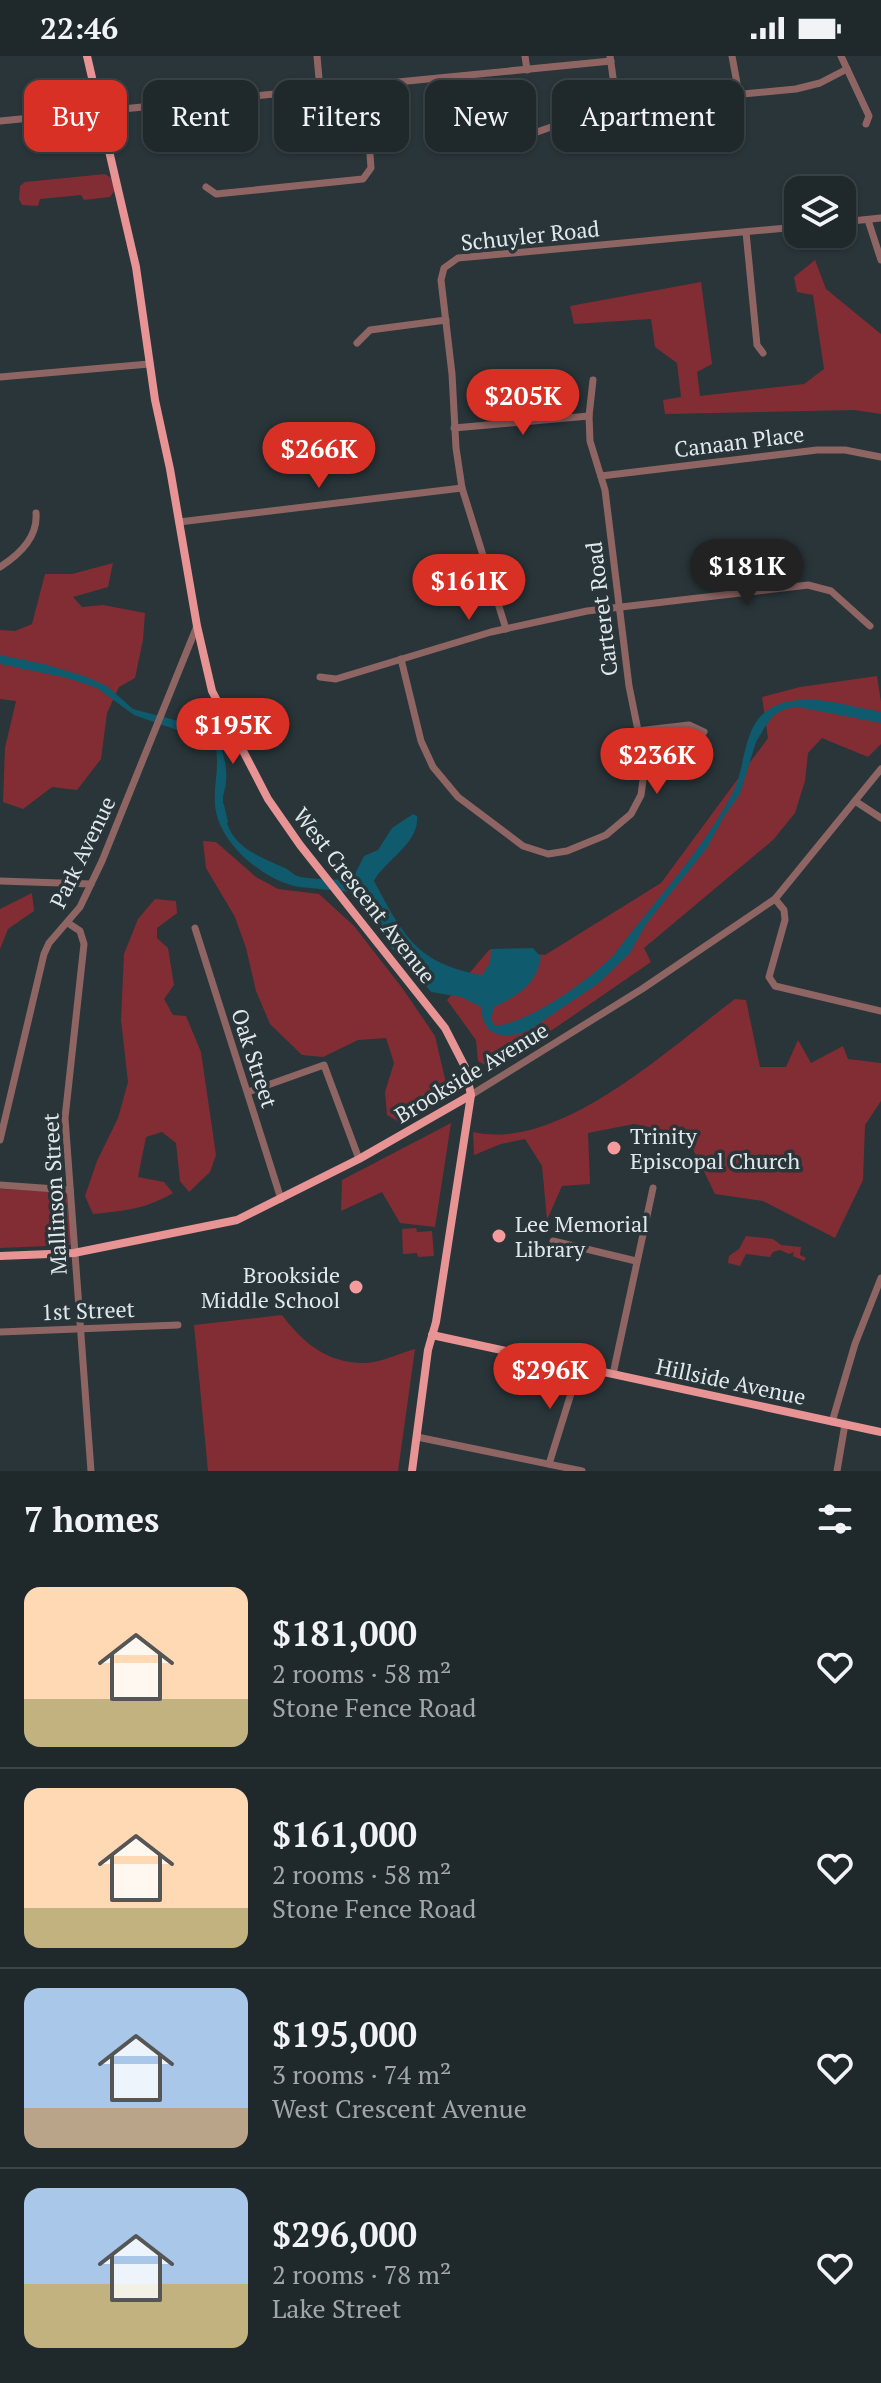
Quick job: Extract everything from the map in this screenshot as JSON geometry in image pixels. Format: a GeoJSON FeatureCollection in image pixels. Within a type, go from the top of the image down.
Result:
{"type":"FeatureCollection","features":[{"type":"Feature","properties":{"kind":"main road","name":"West Crescent Avenue"},"geometry":{"type":"LineString","coordinates":[[87,56],[93,80]]}},
{"type":"Feature","properties":{"kind":"main road","name":"West Crescent Avenue"},"geometry":{"type":"LineString","coordinates":[[110,152],[136,267],[149,364],[206,672],[220,708],[268,799],[300,845],[445,1028],[460,1055],[471,1095],[412,1471]]}},
{"type":"Feature","properties":{"kind":"main road","name":"Brookside Avenue"},"geometry":{"type":"LineString","coordinates":[[0,1256],[74,1253],[237,1220],[359,1159],[471,1095]]}},
{"type":"Feature","properties":{"kind":"main road"},"geometry":{"type":"LineString","coordinates":[[444,1112],[456,1113],[466,1123]]}},
{"type":"Feature","properties":{"kind":"main road","name":"Hillside Avenue"},"geometry":{"type":"LineString","coordinates":[[432,1335],[881,1432]]}},
{"type":"Feature","properties":{"kind":"street"},"geometry":{"type":"LineString","coordinates":[[317,56],[319,80]]}},
{"type":"Feature","properties":{"kind":"street"},"geometry":{"type":"LineString","coordinates":[[525,56],[527,70]]}},
{"type":"Feature","properties":{"kind":"street"},"geometry":{"type":"LineString","coordinates":[[732,56],[736,80]]}},
{"type":"Feature","properties":{"kind":"street"},"geometry":{"type":"LineString","coordinates":[[841,56],[869,116],[866,124]]}},
{"type":"Feature","properties":{"kind":"street"},"geometry":{"type":"LineString","coordinates":[[409,82],[611,59],[614,80]]}},
{"type":"Feature","properties":{"kind":"street"},"geometry":{"type":"LineString","coordinates":[[744,93],[807,87],[847,69]]}},
{"type":"Feature","properties":{"kind":"street"},"geometry":{"type":"LineString","coordinates":[[127,109],[274,95]]}},
{"type":"Feature","properties":{"kind":"street"},"geometry":{"type":"LineString","coordinates":[[0,121],[24,119]]}},
{"type":"Feature","properties":{"kind":"street"},"geometry":{"type":"LineString","coordinates":[[206,187],[216,194],[358,181],[367,177],[371,168],[370,152]]}},
{"type":"Feature","properties":{"kind":"street"},"geometry":{"type":"LineString","coordinates":[[856,221],[881,218]]}},
{"type":"Feature","properties":{"kind":"street"},"geometry":{"type":"LineString","coordinates":[[868,220],[881,260]]}},
{"type":"Feature","properties":{"kind":"street","name":"Schuyler Road"},"geometry":{"type":"LineString","coordinates":[[506,629],[462,488],[442,274],[448,263],[458,258],[784,228]]}},
{"type":"Feature","properties":{"kind":"street"},"geometry":{"type":"LineString","coordinates":[[746,232],[757,345],[763,353]]}},
{"type":"Feature","properties":{"kind":"street"},"geometry":{"type":"LineString","coordinates":[[357,343],[370,330],[446,320]]}},
{"type":"Feature","properties":{"kind":"street"},"geometry":{"type":"LineString","coordinates":[[0,377],[149,364]]}},
{"type":"Feature","properties":{"kind":"street","name":"Carteret Road"},"geometry":{"type":"LineString","coordinates":[[401,659],[421,741],[440,778],[458,797],[512,837],[539,853],[567,851],[606,835],[631,814],[641,795],[645,772],[630,696],[605,490],[593,457],[589,416],[593,380]]}},
{"type":"Feature","properties":{"kind":"street"},"geometry":{"type":"LineString","coordinates":[[454,428],[589,416]]}},
{"type":"Feature","properties":{"kind":"street","name":"Canaan Place"},"geometry":{"type":"LineString","coordinates":[[601,476],[817,450],[845,450],[881,457]]}},
{"type":"Feature","properties":{"kind":"street"},"geometry":{"type":"LineString","coordinates":[[179,522],[462,488]]}},
{"type":"Feature","properties":{"kind":"street"},"geometry":{"type":"LineString","coordinates":[[0,567],[31,538],[36,513]]}},
{"type":"Feature","properties":{"kind":"street"},"geometry":{"type":"LineString","coordinates":[[320,677],[336,679],[506,629],[620,606],[815,585],[831,591],[870,626]]}},
{"type":"Feature","properties":{"kind":"street","name":"Park Avenue"},"geometry":{"type":"LineString","coordinates":[[0,1140],[44,954],[49,943],[80,907],[91,884],[197,626]]}},
{"type":"Feature","properties":{"kind":"street"},"geometry":{"type":"LineString","coordinates":[[637,731],[689,725],[704,732]]}},
{"type":"Feature","properties":{"kind":"street","name":"Brookside Avenue"},"geometry":{"type":"LineString","coordinates":[[471,1095],[642,989],[775,899],[881,769]]}},
{"type":"Feature","properties":{"kind":"street"},"geometry":{"type":"LineString","coordinates":[[855,801],[881,818]]}},
{"type":"Feature","properties":{"kind":"street"},"geometry":{"type":"LineString","coordinates":[[0,881],[91,884]]}},
{"type":"Feature","properties":{"kind":"street"},"geometry":{"type":"LineString","coordinates":[[775,899],[784,910],[785,920],[769,977],[771,982],[775,986],[881,1011]]}},
{"type":"Feature","properties":{"kind":"street","name":"Mallinson Street"},"geometry":{"type":"LineString","coordinates":[[68,923],[80,931],[84,944],[65,1118],[91,1471]]}},
{"type":"Feature","properties":{"kind":"street","name":"Oak Street"},"geometry":{"type":"LineString","coordinates":[[195,928],[281,1199]]}},
{"type":"Feature","properties":{"kind":"street"},"geometry":{"type":"LineString","coordinates":[[248,1092],[324,1065],[359,1159]]}},
{"type":"Feature","properties":{"kind":"street"},"geometry":{"type":"LineString","coordinates":[[0,1185],[70,1190]]}},
{"type":"Feature","properties":{"kind":"street"},"geometry":{"type":"LineString","coordinates":[[613,1374],[653,1188]]}},
{"type":"Feature","properties":{"kind":"street"},"geometry":{"type":"LineString","coordinates":[[553,1241],[636,1261]]}},
{"type":"Feature","properties":{"kind":"street"},"geometry":{"type":"LineString","coordinates":[[832,1422],[855,1344],[881,1278]]}},
{"type":"Feature","properties":{"kind":"street","name":"1st Street"},"geometry":{"type":"LineString","coordinates":[[0,1332],[178,1325]]}},
{"type":"Feature","properties":{"kind":"street"},"geometry":{"type":"LineString","coordinates":[[549,1464],[579,1368]]}},
{"type":"Feature","properties":{"kind":"street"},"geometry":{"type":"LineString","coordinates":[[837,1471],[845,1424]]}},
{"type":"Feature","properties":{"kind":"street"},"geometry":{"type":"LineString","coordinates":[[417,1437],[582,1471]]}},
{"type":"Feature","properties":{"kind":"shaded area"},"geometry":{"type":"Polygon","coordinates":[[[105,174],[111,178],[115,190],[110,197],[84,200],[81,195],[40,199],[38,206],[22,205],[19,199],[20,186],[25,182],[105,174]]]}},
{"type":"Feature","properties":{"kind":"shaded area"},"geometry":{"type":"Polygon","coordinates":[[[815,260],[826,289],[881,334],[881,414],[854,410],[665,414],[663,400],[681,397],[677,363],[655,347],[651,319],[574,324],[570,306],[701,282],[712,364],[697,372],[700,396],[804,384],[824,369],[813,295],[797,292],[794,277],[815,260]]]}},
{"type":"Feature","properties":{"kind":"shaded area"},"geometry":{"type":"Polygon","coordinates":[[[113,563],[108,587],[73,597],[82,607],[103,605],[145,613],[135,678],[119,687],[107,713],[101,759],[77,790],[52,787],[23,809],[3,802],[5,748],[16,701],[0,699],[0,630],[15,631],[32,624],[45,574],[72,574],[113,563]]]}},
{"type":"Feature","properties":{"kind":"shaded area"},"geometry":{"type":"Polygon","coordinates":[[[877,676],[881,702],[881,744],[868,757],[822,738],[808,753],[805,781],[795,813],[773,840],[644,948],[651,962],[494,1070],[478,1061],[476,1040],[447,1000],[488,951],[545,955],[661,883],[768,738],[762,697],[800,687],[877,676]]]}},
{"type":"Feature","properties":{"kind":"shaded area"},"geometry":{"type":"Polygon","coordinates":[[[203,841],[216,842],[256,877],[278,889],[319,894],[354,926],[435,1036],[446,1083],[439,1105],[399,1122],[387,1115],[385,1092],[394,1063],[386,1038],[358,1040],[323,1057],[302,1055],[270,1024],[256,991],[235,917],[206,868],[203,841]]]}},
{"type":"Feature","properties":{"kind":"shaded area"},"geometry":{"type":"Polygon","coordinates":[[[32,893],[34,911],[8,929],[0,949],[0,909],[32,893]]]}},
{"type":"Feature","properties":{"kind":"shaded area"},"geometry":{"type":"Polygon","coordinates":[[[155,899],[176,901],[177,913],[157,928],[157,938],[168,948],[174,985],[164,999],[173,1015],[186,1016],[201,1052],[216,1155],[210,1172],[189,1192],[180,1181],[176,1143],[162,1132],[146,1137],[138,1177],[164,1182],[173,1193],[144,1206],[93,1214],[85,1196],[97,1161],[118,1118],[128,1082],[121,1020],[124,954],[138,919],[155,899]]]}},
{"type":"Feature","properties":{"kind":"shaded area"},"geometry":{"type":"Polygon","coordinates":[[[735,999],[746,1000],[760,1067],[786,1067],[798,1040],[811,1063],[843,1046],[848,1059],[881,1063],[881,1101],[865,1125],[863,1180],[835,1238],[763,1201],[715,1194],[686,1135],[634,1124],[588,1133],[590,1184],[562,1186],[547,1220],[542,1166],[525,1139],[501,1144],[474,1155],[473,1132],[507,1134],[541,1127],[577,1112],[646,1068],[735,999]]]}},
{"type":"Feature","properties":{"kind":"shaded area"},"geometry":{"type":"Polygon","coordinates":[[[451,1123],[435,1227],[400,1223],[382,1192],[341,1211],[342,1180],[451,1123]]]}},
{"type":"Feature","properties":{"kind":"shaded area"},"geometry":{"type":"Polygon","coordinates":[[[0,1189],[67,1192],[71,1245],[0,1248],[0,1189]]]}},
{"type":"Feature","properties":{"kind":"shaded area"},"geometry":{"type":"Polygon","coordinates":[[[416,1228],[417,1232],[432,1231],[434,1256],[403,1254],[402,1229],[416,1228]]]}},
{"type":"Feature","properties":{"kind":"shaded area"},"geometry":{"type":"Polygon","coordinates":[[[746,1236],[801,1247],[800,1255],[806,1258],[804,1261],[793,1256],[794,1252],[789,1254],[780,1250],[770,1257],[746,1254],[740,1266],[728,1263],[729,1256],[739,1249],[746,1236]]]}},
{"type":"Feature","properties":{"kind":"shaded area"},"geometry":{"type":"Polygon","coordinates":[[[282,1315],[308,1343],[340,1360],[366,1363],[415,1349],[398,1471],[208,1471],[194,1325],[282,1315]]]}},
{"type":"Feature","properties":{"kind":"water"},"geometry":{"type":"Polygon","coordinates":[[[0,655],[84,676],[107,686],[133,709],[209,729],[217,739],[225,760],[223,799],[228,827],[234,837],[261,857],[299,876],[352,880],[364,856],[378,850],[392,828],[413,814],[417,816],[408,843],[374,881],[394,917],[414,944],[442,963],[482,975],[490,963],[491,949],[533,948],[541,957],[531,982],[494,1007],[491,1019],[495,1026],[541,1009],[573,989],[613,956],[720,816],[736,784],[753,727],[768,710],[794,701],[823,701],[881,712],[881,723],[798,707],[774,715],[756,742],[740,794],[707,848],[646,924],[630,953],[599,983],[531,1029],[502,1036],[490,1031],[483,1020],[481,1007],[461,997],[431,992],[391,948],[355,893],[285,883],[245,858],[224,833],[218,819],[215,805],[217,756],[213,738],[203,739],[134,715],[97,688],[67,678],[0,664],[0,655]]]}},
{"type":"Feature","properties":{"kind":"waterway"},"geometry":{"type":"LineString","coordinates":[[223,805],[227,822]]}},
{"type":"Feature","properties":{"kind":"place","name":"Trinity Episcopal Church"},"geometry":{"type":"Point","coordinates":[614,1148]}},
{"type":"Feature","properties":{"kind":"place","name":"Lee Memorial Library"},"geometry":{"type":"Point","coordinates":[499,1236]}},
{"type":"Feature","properties":{"kind":"place","name":"Brookside Middle School"},"geometry":{"type":"Point","coordinates":[356,1287]}}]}
